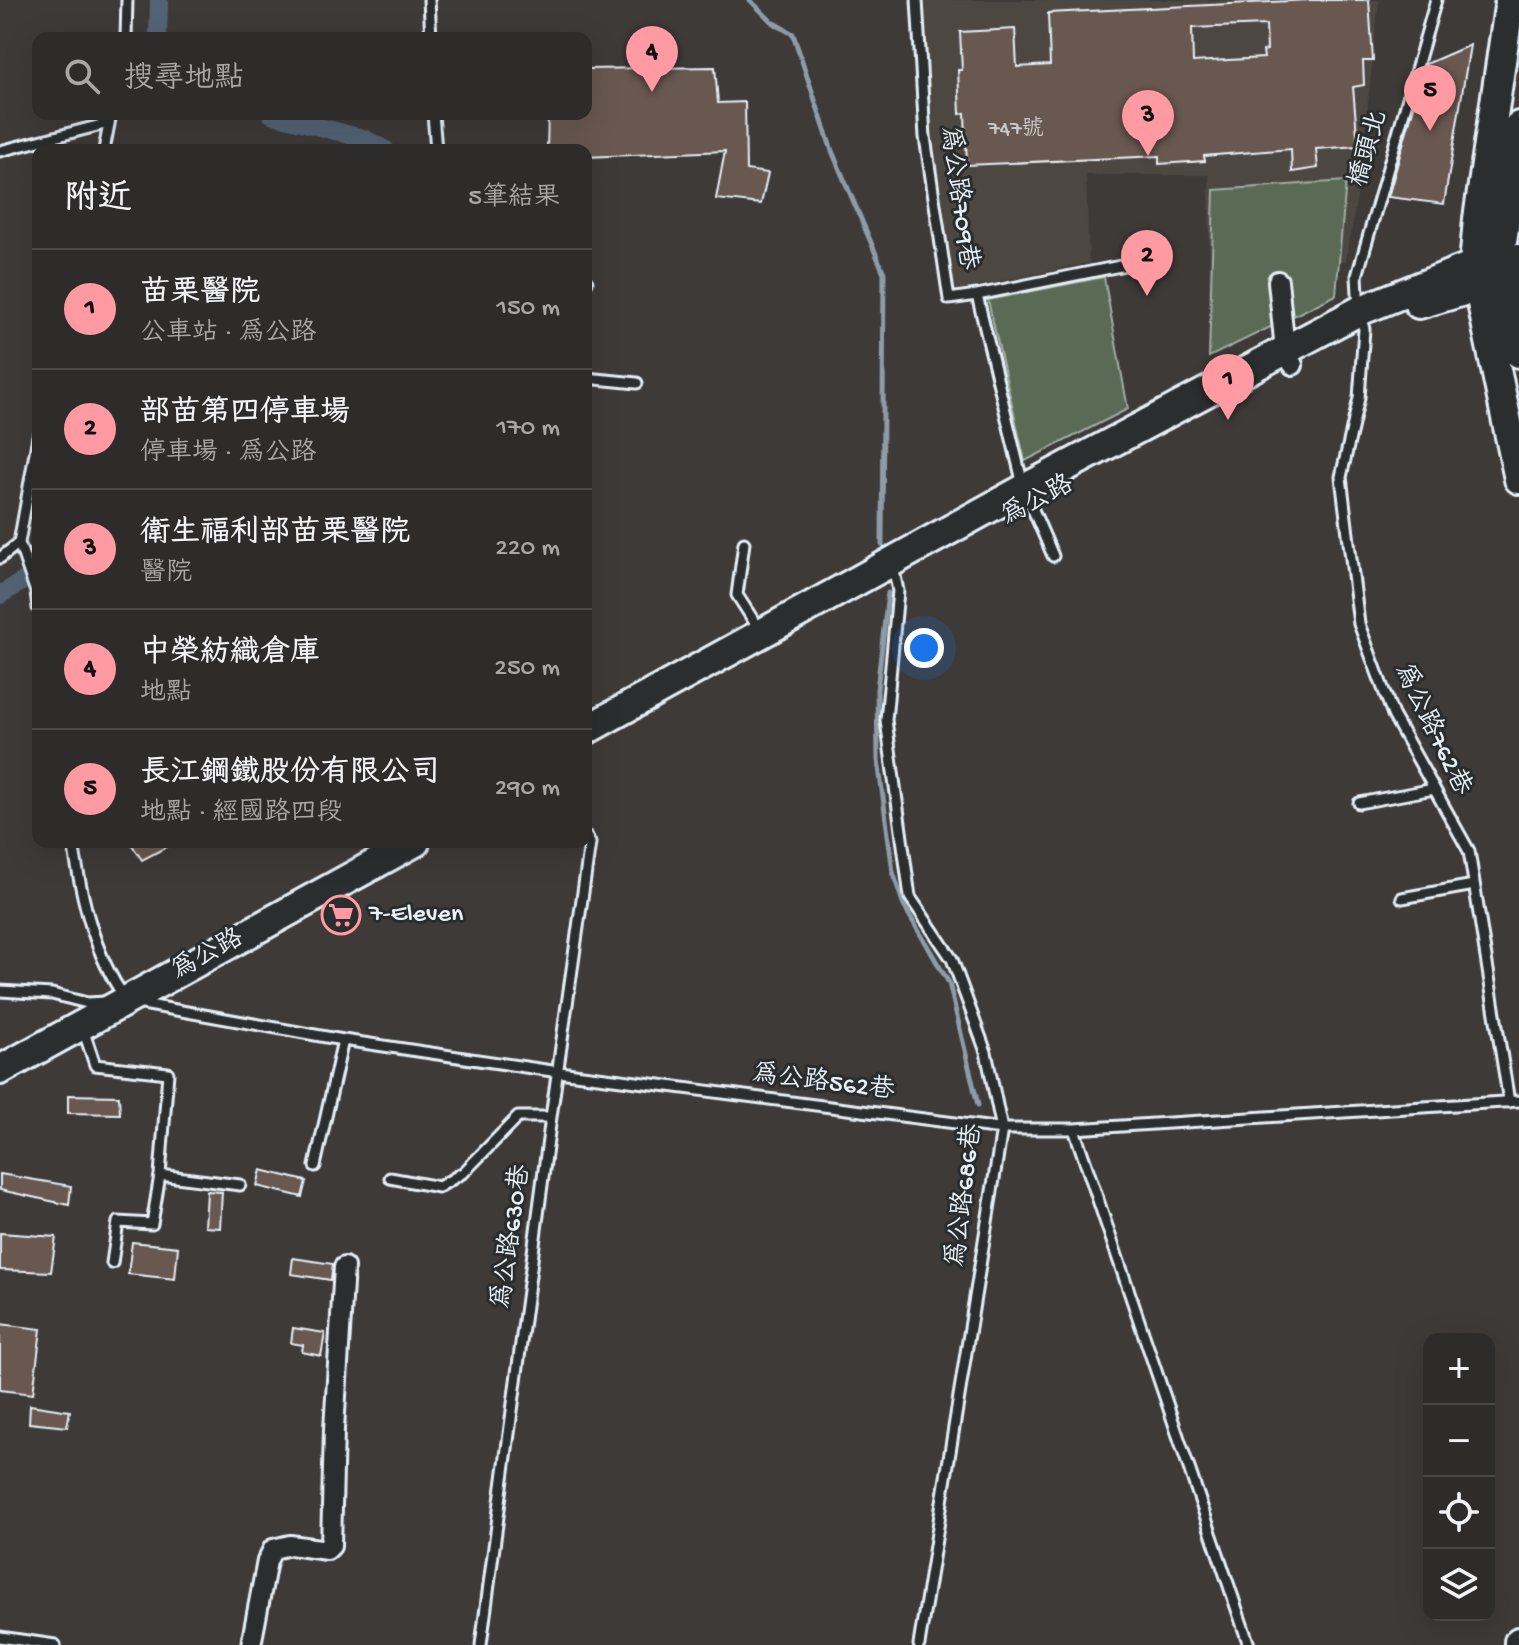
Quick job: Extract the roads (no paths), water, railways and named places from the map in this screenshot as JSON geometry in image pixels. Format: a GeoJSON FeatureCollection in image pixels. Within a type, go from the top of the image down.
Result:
{"type":"FeatureCollection","features":[{"type":"Feature","properties":{"kind":"main road"},"geometry":{"type":"LineString","coordinates":[[1510,0],[1478,219],[1499,273],[1519,353]]}},
{"type":"Feature","properties":{"kind":"main road"},"geometry":{"type":"LineString","coordinates":[[1519,126],[1499,273],[1519,479]]}},
{"type":"Feature","properties":{"kind":"main road","name":"為公路"},"geometry":{"type":"LineString","coordinates":[[592,746],[894,570],[1289,358],[1362,320],[1499,273]]}},
{"type":"Feature","properties":{"kind":"main road","name":"為公路"},"geometry":{"type":"LineString","coordinates":[[592,727],[761,633],[894,570]]}},
{"type":"Feature","properties":{"kind":"main road","name":"為公路"},"geometry":{"type":"LineString","coordinates":[[0,1070],[84,1014],[369,848]]}},
{"type":"Feature","properties":{"kind":"main road","name":"為公路"},"geometry":{"type":"LineString","coordinates":[[122,993],[403,848]]}},
{"type":"Feature","properties":{"kind":"main road","name":"為公路"},"geometry":{"type":"LineString","coordinates":[[0,1050],[84,1014]]}},
{"type":"Feature","properties":{"kind":"street"},"geometry":{"type":"LineString","coordinates":[[1278,281],[1289,358]]}},
{"type":"Feature","properties":{"kind":"street"},"geometry":{"type":"LineString","coordinates":[[251,1645],[267,1561],[273,1549],[290,1545],[327,1550],[331,1546],[334,1429],[344,1267]]}},
{"type":"Feature","properties":{"kind":"lane"},"geometry":{"type":"LineString","coordinates":[[126,32],[127,0]]}},
{"type":"Feature","properties":{"kind":"lane"},"geometry":{"type":"LineString","coordinates":[[429,0],[431,32]]}},
{"type":"Feature","properties":{"kind":"lane","name":"為公路709巷"},"geometry":{"type":"LineString","coordinates":[[917,0],[925,137],[949,299],[977,295],[1028,498],[1053,556]]}},
{"type":"Feature","properties":{"kind":"lane","name":"橋頭北"},"geometry":{"type":"LineString","coordinates":[[1362,320],[1357,276],[1436,0]]}},
{"type":"Feature","properties":{"kind":"lane"},"geometry":{"type":"LineString","coordinates":[[0,151],[103,120]]}},
{"type":"Feature","properties":{"kind":"lane"},"geometry":{"type":"LineString","coordinates":[[105,144],[110,120]]}},
{"type":"Feature","properties":{"kind":"lane"},"geometry":{"type":"LineString","coordinates":[[434,120],[436,144]]}},
{"type":"Feature","properties":{"kind":"lane"},"geometry":{"type":"LineString","coordinates":[[977,295],[1150,260]]}},
{"type":"Feature","properties":{"kind":"lane","name":"為公路762巷"},"geometry":{"type":"LineString","coordinates":[[1362,320],[1359,398],[1341,477],[1359,624],[1393,715],[1469,851],[1514,1101]]}},
{"type":"Feature","properties":{"kind":"lane"},"geometry":{"type":"LineString","coordinates":[[592,379],[637,383]]}},
{"type":"Feature","properties":{"kind":"lane"},"geometry":{"type":"LineString","coordinates":[[32,470],[19,543],[32,582]]}},
{"type":"Feature","properties":{"kind":"lane"},"geometry":{"type":"LineString","coordinates":[[0,558],[19,543]]}},
{"type":"Feature","properties":{"kind":"lane"},"geometry":{"type":"LineString","coordinates":[[744,543],[737,595],[761,633]]}},
{"type":"Feature","properties":{"kind":"lane","name":"為公路686巷"},"geometry":{"type":"LineString","coordinates":[[894,570],[886,720],[910,897],[952,959],[986,1052],[1002,1129],[919,1645]]}},
{"type":"Feature","properties":{"kind":"lane"},"geometry":{"type":"LineString","coordinates":[[1359,803],[1434,789]]}},
{"type":"Feature","properties":{"kind":"lane"},"geometry":{"type":"LineString","coordinates":[[74,848],[80,889],[105,966],[122,993]]}},
{"type":"Feature","properties":{"kind":"lane","name":"為公路630巷"},"geometry":{"type":"LineString","coordinates":[[481,1645],[589,848]]}},
{"type":"Feature","properties":{"kind":"lane"},"geometry":{"type":"LineString","coordinates":[[1402,898],[1474,885]]}},
{"type":"Feature","properties":{"kind":"lane"},"geometry":{"type":"LineString","coordinates":[[0,991],[52,994],[84,1014],[95,1065],[168,1073],[160,1175],[152,1224],[118,1222],[112,1263]]}},
{"type":"Feature","properties":{"kind":"lane","name":"為公路562巷"},"geometry":{"type":"LineString","coordinates":[[122,993],[155,1008],[343,1040],[559,1072],[1002,1129],[1074,1129],[1514,1101]]}},
{"type":"Feature","properties":{"kind":"lane"},"geometry":{"type":"LineString","coordinates":[[315,1166],[343,1040]]}},
{"type":"Feature","properties":{"kind":"lane"},"geometry":{"type":"LineString","coordinates":[[390,1178],[439,1187],[464,1172],[518,1117],[551,1117]]}},
{"type":"Feature","properties":{"kind":"lane"},"geometry":{"type":"LineString","coordinates":[[1074,1129],[1249,1645]]}},
{"type":"Feature","properties":{"kind":"lane"},"geometry":{"type":"LineString","coordinates":[[160,1175],[240,1185]]}},
{"type":"Feature","properties":{"kind":"lane"},"geometry":{"type":"LineString","coordinates":[[0,1637],[55,1645]]}},
{"type":"Feature","properties":{"kind":"waterway"},"geometry":{"type":"LineString","coordinates":[[158,32],[159,0]]}},
{"type":"Feature","properties":{"kind":"waterway"},"geometry":{"type":"LineString","coordinates":[[750,0],[772,22],[793,34],[832,151],[884,273],[882,545]]}},
{"type":"Feature","properties":{"kind":"waterway"},"geometry":{"type":"LineString","coordinates":[[294,120],[375,144]]}},
{"type":"Feature","properties":{"kind":"waterway"},"geometry":{"type":"LineString","coordinates":[[0,595],[32,576]]}},
{"type":"Feature","properties":{"kind":"waterway"},"geometry":{"type":"LineString","coordinates":[[888,593],[877,689],[878,760],[893,872],[904,906],[949,983],[978,1105]]}},
{"type":"Feature","properties":{"kind":"place","name":"中榮紡織倉庫"},"geometry":{"type":"Point","coordinates":[652,92]}},
{"type":"Feature","properties":{"kind":"place","name":"長江鋼鐵股份有限公司"},"geometry":{"type":"Point","coordinates":[1430,131]}},
{"type":"Feature","properties":{"kind":"place","name":"衛生福利部苗栗醫院"},"geometry":{"type":"Point","coordinates":[1148,156]}},
{"type":"Feature","properties":{"kind":"place","name":"部苗第四停車場"},"geometry":{"type":"Point","coordinates":[1147,296]}},
{"type":"Feature","properties":{"kind":"place","name":"苗栗醫院"},"geometry":{"type":"Point","coordinates":[1228,420]}},
{"type":"Feature","properties":{"kind":"place","name":"7-Eleven"},"geometry":{"type":"Point","coordinates":[341,915]}}]}
